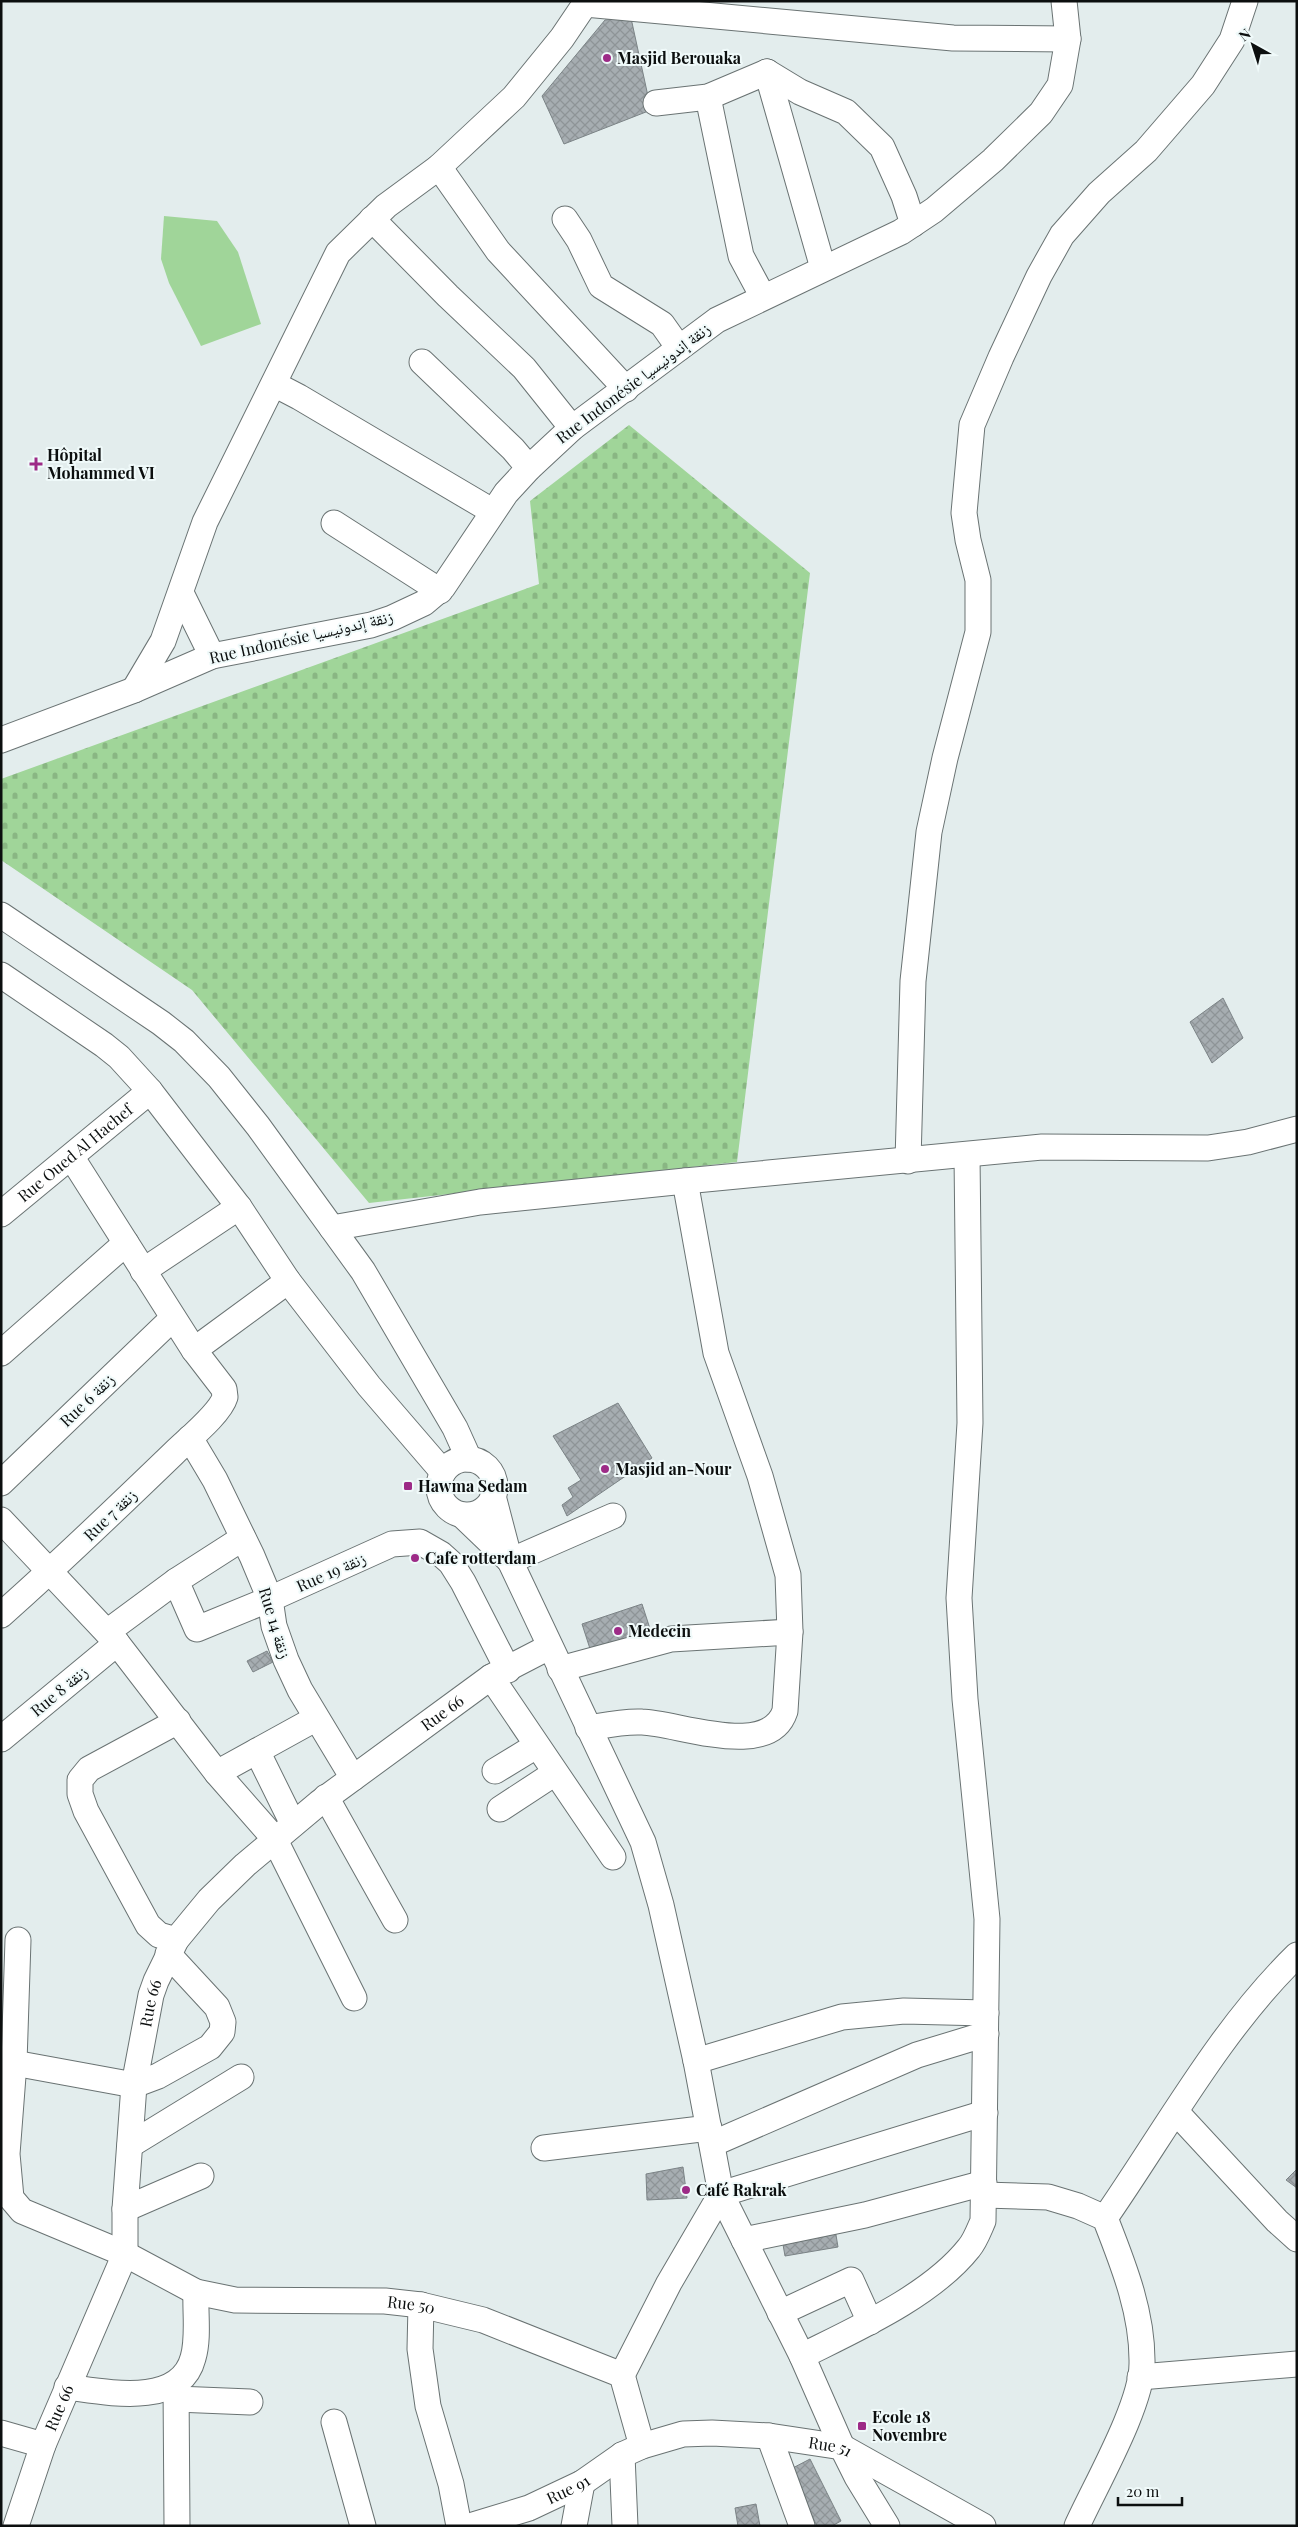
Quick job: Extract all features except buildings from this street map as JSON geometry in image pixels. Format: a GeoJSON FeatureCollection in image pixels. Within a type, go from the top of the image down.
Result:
{"type":"FeatureCollection","features":[{"type":"Feature","properties":{"kind":"street","name":"Rue Indonésie زنقة إندونيسيا"},"geometry":{"type":"LineString","coordinates":[[1,740],[134,690],[212,656],[371,625],[408,611],[440,591],[492,511],[528,468],[572,428],[716,320],[913,224],[934,210],[993,160],[1041,113],[1060,85],[1068,39],[1064,1]]}},
{"type":"Feature","properties":{"kind":"street"},"geometry":{"type":"LineString","coordinates":[[908,1162],[914,981],[929,832],[945,758],[978,632],[978,580],[968,540],[964,513],[972,425],[996,366],[1039,276],[1062,235],[1099,193],[1146,151],[1203,85],[1232,40],[1245,1]]}},
{"type":"Feature","properties":{"kind":"street"},"geometry":{"type":"LineString","coordinates":[[134,690],[163,641],[205,522],[338,254],[372,219],[439,168],[514,96],[556,45],[586,3],[953,38],[1068,39]]}},
{"type":"Feature","properties":{"kind":"street"},"geometry":{"type":"LineString","coordinates":[[767,72],[800,92],[846,112],[882,147],[904,196],[913,224]]}},
{"type":"Feature","properties":{"kind":"street"},"geometry":{"type":"LineString","coordinates":[[656,103],[708,97],[767,72]]}},
{"type":"Feature","properties":{"kind":"street"},"geometry":{"type":"LineString","coordinates":[[767,72],[823,268]]}},
{"type":"Feature","properties":{"kind":"street"},"geometry":{"type":"LineString","coordinates":[[708,97],[741,256],[763,296]]}},
{"type":"Feature","properties":{"kind":"street"},"geometry":{"type":"LineString","coordinates":[[439,168],[498,251],[626,389]]}},
{"type":"Feature","properties":{"kind":"street"},"geometry":{"type":"LineString","coordinates":[[372,219],[448,296],[524,368],[572,428]]}},
{"type":"Feature","properties":{"kind":"street"},"geometry":{"type":"LineString","coordinates":[[565,219],[580,240],[601,286],[662,324],[679,348]]}},
{"type":"Feature","properties":{"kind":"street"},"geometry":{"type":"LineString","coordinates":[[422,362],[509,444],[528,468]]}},
{"type":"Feature","properties":{"kind":"street"},"geometry":{"type":"LineString","coordinates":[[274,384],[492,511]]}},
{"type":"Feature","properties":{"kind":"street"},"geometry":{"type":"LineString","coordinates":[[334,523],[440,591]]}},
{"type":"Feature","properties":{"kind":"street"},"geometry":{"type":"LineString","coordinates":[[181,593],[212,656]]}},
{"type":"Feature","properties":{"kind":"street"},"geometry":{"type":"LineString","coordinates":[[1,915],[132,1003],[184,1041],[203,1058],[258,1126],[363,1271],[455,1428],[469,1459]]}},
{"type":"Feature","properties":{"kind":"street"},"geometry":{"type":"LineString","coordinates":[[1,974],[104,1044],[119,1057],[150,1091],[240,1207],[288,1282],[369,1386],[443,1472]]}},
{"type":"Feature","properties":{"kind":"street","name":"Rue Oued Al Hachef"},"geometry":{"type":"LineString","coordinates":[[1,1214],[72,1158],[150,1091]]}},
{"type":"Feature","properties":{"kind":"street"},"geometry":{"type":"LineString","coordinates":[[332,1228],[480,1202],[685,1180],[908,1162],[1042,1147],[1208,1148],[1248,1142],[1297,1129]]}},
{"type":"Feature","properties":{"kind":"street"},"geometry":{"type":"LineString","coordinates":[[802,2356],[870,2322],[914,2295],[946,2272],[970,2248],[983,2221],[987,1919],[964,1699],[959,1598],[970,1423],[967,1155]]}},
{"type":"Feature","properties":{"kind":"street"},"geometry":{"type":"LineString","coordinates":[[72,1158],[194,1350],[288,1282]]}},
{"type":"Feature","properties":{"kind":"street"},"geometry":{"type":"LineString","coordinates":[[588,1728],[642,1722],[732,1736],[751,1736],[770,1730],[780,1720],[784,1711],[790,1632],[788,1575],[782,1546],[760,1476],[716,1353],[685,1180]]}},
{"type":"Feature","properties":{"kind":"street"},"geometry":{"type":"LineString","coordinates":[[143,1271],[240,1207]]}},
{"type":"Feature","properties":{"kind":"street"},"geometry":{"type":"LineString","coordinates":[[1,1353],[126,1243]]}},
{"type":"Feature","properties":{"kind":"street","name":"Rue 6 زنقة"},"geometry":{"type":"LineString","coordinates":[[1,1483],[174,1318]]}},
{"type":"Feature","properties":{"kind":"street","name":"Rue 7 زنقة"},"geometry":{"type":"LineString","coordinates":[[1,1616],[49,1573],[216,1412],[223,1402],[225,1391],[194,1350]]}},
{"type":"Feature","properties":{"kind":"street","name":"Rue 14 زنقة"},"geometry":{"type":"LineString","coordinates":[[190,1438],[215,1480],[270,1599],[274,1626],[286,1660],[316,1719],[353,1778]]}},
{"type":"Feature","properties":{"kind":"street"},"geometry":{"type":"LineString","coordinates":[[494,1496],[485,1509],[470,1516],[454,1513],[441,1499],[438,1490],[443,1472],[454,1462],[469,1459],[485,1466],[494,1480],[494,1496],[510,1562],[643,1842],[661,1905],[696,2061],[721,2194],[802,2356],[842,2447],[857,2477],[887,2526]]}},
{"type":"Feature","properties":{"kind":"street"},"geometry":{"type":"LineString","coordinates":[[462,1516],[510,1562]]}},
{"type":"Feature","properties":{"kind":"street"},"geometry":{"type":"LineString","coordinates":[[510,1562],[613,1516]]}},
{"type":"Feature","properties":{"kind":"street"},"geometry":{"type":"LineString","coordinates":[[1,1520],[112,1638],[217,1773],[283,1831]]}},
{"type":"Feature","properties":{"kind":"street","name":"Rue 8 زنقة"},"geometry":{"type":"LineString","coordinates":[[1,1739],[112,1638],[135,1612],[176,1582],[243,1538]]}},
{"type":"Feature","properties":{"kind":"street","name":"Rue 19 زنقة"},"geometry":{"type":"LineString","coordinates":[[176,1582],[197,1629],[270,1599],[392,1544],[420,1542],[441,1554],[451,1564],[463,1582],[500,1674]]}},
{"type":"Feature","properties":{"kind":"street","name":"Rue 66"},"geometry":{"type":"LineString","coordinates":[[16,2526],[43,2445],[67,2387],[85,2351],[125,2254],[134,2085],[151,1995],[172,1947],[209,1900],[283,1831],[353,1778],[500,1674],[554,1658],[671,1639],[790,1632]]}},
{"type":"Feature","properties":{"kind":"street"},"geometry":{"type":"LineString","coordinates":[[500,1674],[536,1746],[613,1857]]}},
{"type":"Feature","properties":{"kind":"street"},"geometry":{"type":"LineString","coordinates":[[217,1773],[316,1719]]}},
{"type":"Feature","properties":{"kind":"street"},"geometry":{"type":"LineString","coordinates":[[14,2063],[134,2085],[158,2076],[210,2047],[222,2032],[222,2022],[217,2007],[172,1947],[148,1924],[86,1811],[79,1787],[80,1780],[89,1769],[178,1721]]}},
{"type":"Feature","properties":{"kind":"street"},"geometry":{"type":"LineString","coordinates":[[495,1771],[536,1746]]}},
{"type":"Feature","properties":{"kind":"street"},"geometry":{"type":"LineString","coordinates":[[257,1751],[283,1831],[354,1998]]}},
{"type":"Feature","properties":{"kind":"street"},"geometry":{"type":"LineString","coordinates":[[500,1809],[555,1773]]}},
{"type":"Feature","properties":{"kind":"street"},"geometry":{"type":"LineString","coordinates":[[326,1798],[395,1920]]}},
{"type":"Feature","properties":{"kind":"street","name":"Rue 50"},"geometry":{"type":"LineString","coordinates":[[18,1940],[14,2063],[7,2154],[9,2189],[12,2201],[29,2215],[125,2254],[196,2292],[235,2300],[385,2301],[421,2305],[483,2320],[622,2375]]}},
{"type":"Feature","properties":{"kind":"street"},"geometry":{"type":"LineString","coordinates":[[1105,2218],[1234,2027],[1266,1984],[1297,1955]]}},
{"type":"Feature","properties":{"kind":"street"},"geometry":{"type":"LineString","coordinates":[[696,2061],[842,2018],[904,2012],[986,2024]]}},
{"type":"Feature","properties":{"kind":"street"},"geometry":{"type":"LineString","coordinates":[[544,2148],[710,2136],[917,2055],[986,2024]]}},
{"type":"Feature","properties":{"kind":"street"},"geometry":{"type":"LineString","coordinates":[[130,2144],[241,2077]]}},
{"type":"Feature","properties":{"kind":"street"},"geometry":{"type":"LineString","coordinates":[[1176,2112],[1277,2221],[1297,2238]]}},
{"type":"Feature","properties":{"kind":"street"},"geometry":{"type":"LineString","coordinates":[[624,2526],[642,2447],[622,2375],[669,2283],[721,2194],[985,2113]]}},
{"type":"Feature","properties":{"kind":"street"},"geometry":{"type":"LineString","coordinates":[[126,2209],[201,2176]]}},
{"type":"Feature","properties":{"kind":"street"},"geometry":{"type":"LineString","coordinates":[[744,2240],[984,2189],[1048,2197],[1078,2206],[1105,2218],[1123,2264],[1140,2332],[1142,2366],[1134,2404],[1076,2526]]}},
{"type":"Feature","properties":{"kind":"street"},"geometry":{"type":"LineString","coordinates":[[780,2313],[852,2280],[870,2322]]}},
{"type":"Feature","properties":{"kind":"street"},"geometry":{"type":"LineString","coordinates":[[177,2526],[176,2392],[194,2357],[196,2292]]}},
{"type":"Feature","properties":{"kind":"street"},"geometry":{"type":"LineString","coordinates":[[421,2305],[420,2349],[428,2406],[451,2484],[459,2526]]}},
{"type":"Feature","properties":{"kind":"street"},"geometry":{"type":"LineString","coordinates":[[1140,2377],[1297,2364]]}},
{"type":"Feature","properties":{"kind":"street"},"geometry":{"type":"LineString","coordinates":[[67,2387],[132,2393],[176,2392],[250,2402]]}},
{"type":"Feature","properties":{"kind":"street"},"geometry":{"type":"LineString","coordinates":[[334,2422],[363,2526]]}},
{"type":"Feature","properties":{"kind":"street"},"geometry":{"type":"LineString","coordinates":[[1,2432],[43,2445]]}},
{"type":"Feature","properties":{"kind":"street","name":"Rue 51"},"geometry":{"type":"LineString","coordinates":[[642,2447],[683,2434],[712,2433],[770,2436],[842,2447],[983,2526]]}},
{"type":"Feature","properties":{"kind":"street"},"geometry":{"type":"LineString","coordinates":[[770,2436],[802,2526]]}},
{"type":"Feature","properties":{"kind":"street","name":"Rue 91"},"geometry":{"type":"LineString","coordinates":[[470,2526],[529,2508],[582,2484],[642,2447]]}},
{"type":"Feature","properties":{"kind":"street"},"geometry":{"type":"LineString","coordinates":[[574,2526],[582,2484]]}},
{"type":"Feature","properties":{"kind":"green space"},"geometry":{"type":"Polygon","coordinates":[[[164,216],[217,221],[238,252],[261,324],[201,346],[169,283],[161,259],[164,216]]]}},
{"type":"Feature","properties":{"kind":"green space"},"geometry":{"type":"Polygon","coordinates":[[[629,425],[810,573],[737,1162],[369,1203],[192,990],[1,860],[1,779],[539,584],[530,501],[629,425]]]}},
{"type":"Feature","properties":{"kind":"place","name":"Masjid Berouaka"},"geometry":{"type":"Point","coordinates":[607,58]}},
{"type":"Feature","properties":{"kind":"place","name":"Hôpital Mohammed VI"},"geometry":{"type":"Point","coordinates":[36,464]}},
{"type":"Feature","properties":{"kind":"place","name":"Masjid an-Nour"},"geometry":{"type":"Point","coordinates":[605,1469]}},
{"type":"Feature","properties":{"kind":"place","name":"Hawma Sedam"},"geometry":{"type":"Point","coordinates":[408,1486]}},
{"type":"Feature","properties":{"kind":"place","name":"Cafe rotterdam"},"geometry":{"type":"Point","coordinates":[415,1558]}},
{"type":"Feature","properties":{"kind":"place","name":"Medecin"},"geometry":{"type":"Point","coordinates":[618,1631]}},
{"type":"Feature","properties":{"kind":"place","name":"Café Rakrak"},"geometry":{"type":"Point","coordinates":[686,2190]}},
{"type":"Feature","properties":{"kind":"place","name":"Ecole 18 Novembre"},"geometry":{"type":"Point","coordinates":[862,2426]}}]}
